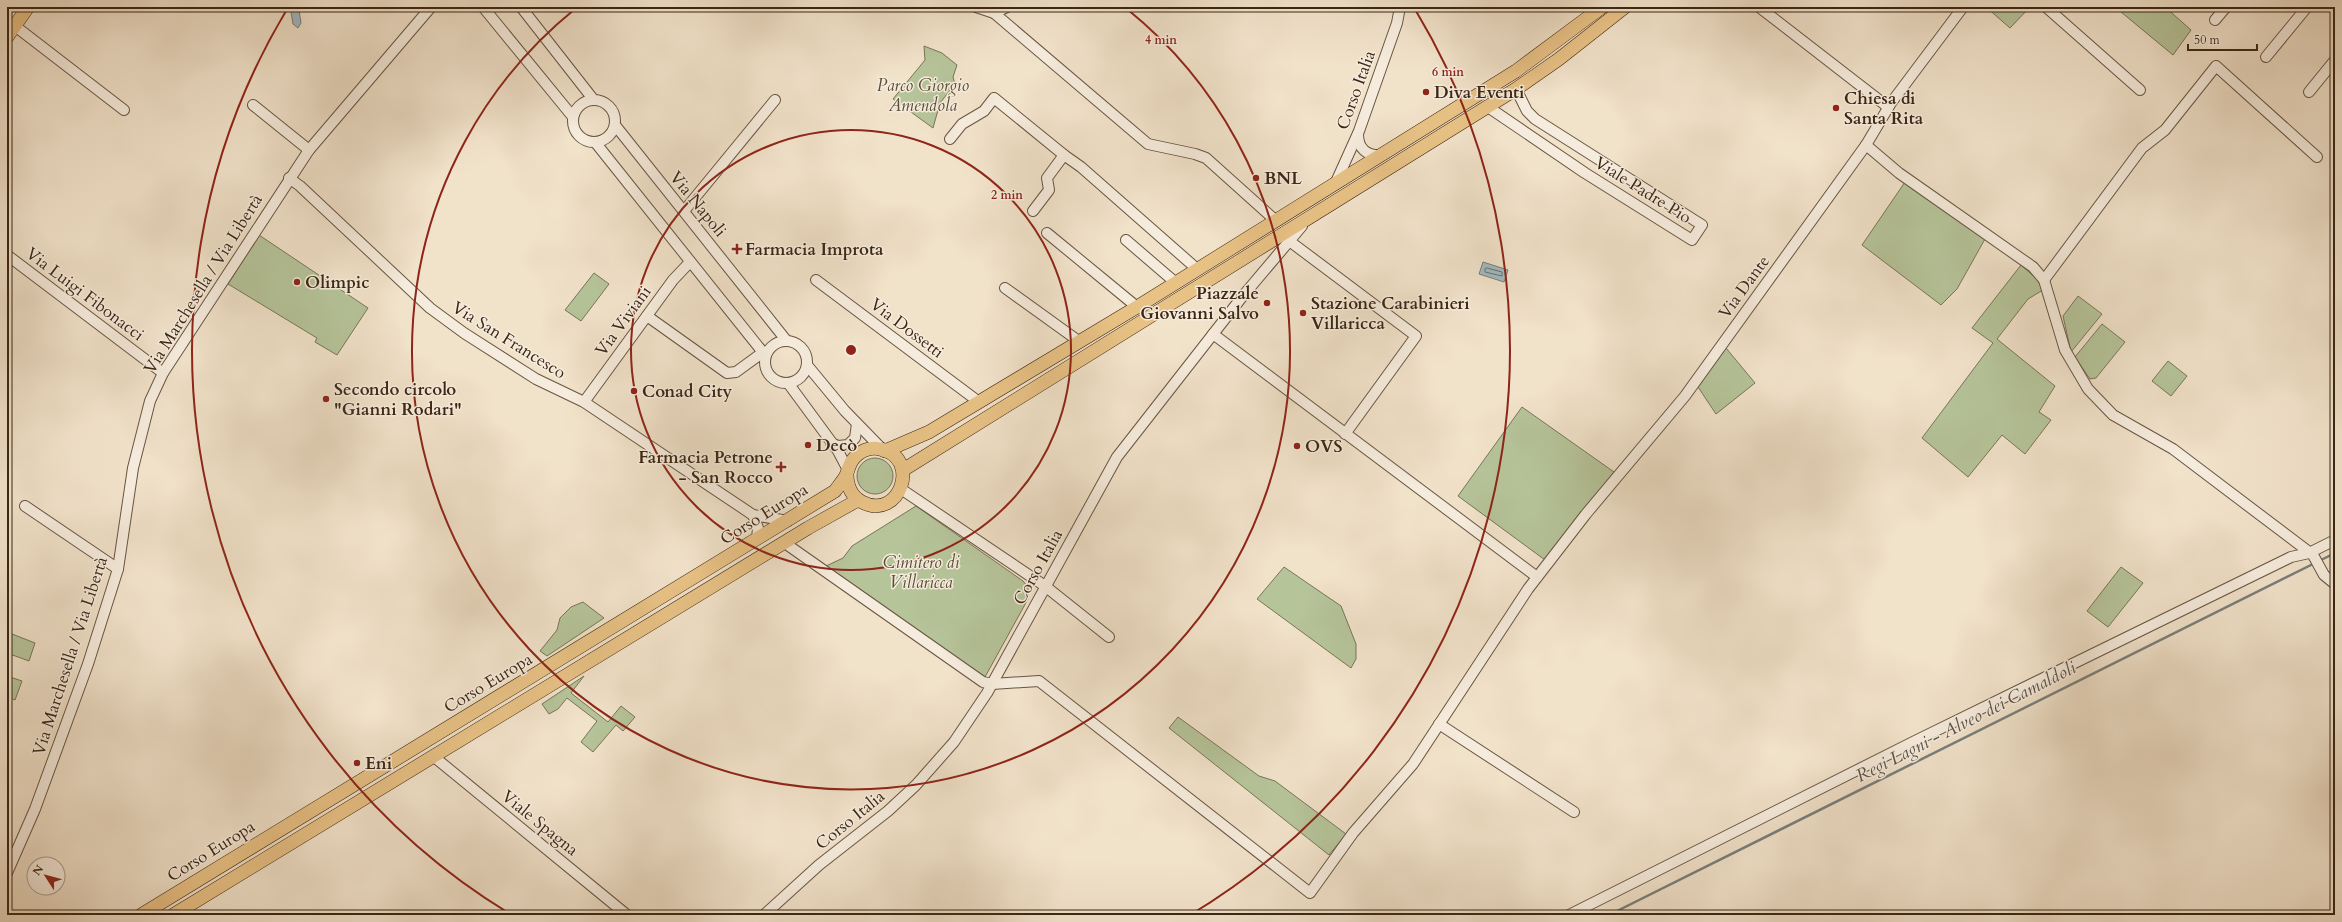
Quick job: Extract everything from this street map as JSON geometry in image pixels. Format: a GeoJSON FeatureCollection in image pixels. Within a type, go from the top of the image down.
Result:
{"type":"FeatureCollection","features":[{"type":"Feature","properties":{"kind":"main road"},"geometry":{"type":"LineString","coordinates":[[7,38],[28,7]]}},
{"type":"Feature","properties":{"kind":"main road"},"geometry":{"type":"LineString","coordinates":[[884,450],[930,432],[1176,283],[1314,195],[1516,71],[1602,7]]}},
{"type":"Feature","properties":{"kind":"main road"},"geometry":{"type":"LineString","coordinates":[[902,470],[1321,208],[1516,89],[1559,59],[1625,7]]}},
{"type":"Feature","properties":{"kind":"main road"},"geometry":{"type":"LineString","coordinates":[[1321,208],[1331,198],[1336,182]]}},
{"type":"Feature","properties":{"kind":"main road"},"geometry":{"type":"LineString","coordinates":[[1314,195],[1327,196],[1321,208]]}},
{"type":"Feature","properties":{"kind":"main road"},"geometry":{"type":"LineString","coordinates":[[873,449],[884,450],[894,456],[902,470],[901,489],[891,500],[882,504],[867,504],[858,500],[849,488],[847,472],[852,461],[863,451],[873,449]]}},
{"type":"Feature","properties":{"kind":"main road","name":"Corso Europa"},"geometry":{"type":"LineString","coordinates":[[141,915],[788,521],[835,491],[847,472]]}},
{"type":"Feature","properties":{"kind":"main road","name":"Corso Europa"},"geometry":{"type":"LineString","coordinates":[[173,915],[786,541],[858,500]]}},
{"type":"Feature","properties":{"kind":"street","name":"Via Marchesella / Via Libertà"},"geometry":{"type":"LineString","coordinates":[[7,873],[35,809],[88,664],[118,569],[133,468],[150,401],[163,373],[289,178],[309,150],[431,7]]}},
{"type":"Feature","properties":{"kind":"street"},"geometry":{"type":"LineString","coordinates":[[483,7],[573,117],[575,130],[578,135],[589,142],[595,142],[608,137],[615,126],[614,112],[611,107],[600,100],[593,99],[582,103],[573,117]]}},
{"type":"Feature","properties":{"kind":"street"},"geometry":{"type":"LineString","coordinates":[[521,7],[593,99]]}},
{"type":"Feature","properties":{"kind":"street"},"geometry":{"type":"LineString","coordinates":[[976,7],[994,13],[1148,144],[1195,154],[1206,158],[1275,220]]}},
{"type":"Feature","properties":{"kind":"street"},"geometry":{"type":"LineString","coordinates":[[994,13],[1007,7]]}},
{"type":"Feature","properties":{"kind":"street","name":"Corso Italia"},"geometry":{"type":"LineString","coordinates":[[1336,182],[1358,134],[1397,23],[1400,7]]}},
{"type":"Feature","properties":{"kind":"street"},"geometry":{"type":"LineString","coordinates":[[1759,7],[1888,107]]}},
{"type":"Feature","properties":{"kind":"street","name":"Via Dante"},"geometry":{"type":"LineString","coordinates":[[992,684],[1039,681],[1310,893],[1354,832],[1412,764],[1537,577],[1685,396],[1866,145],[1888,107],[1963,7]]}},
{"type":"Feature","properties":{"kind":"street"},"geometry":{"type":"LineString","coordinates":[[2046,7],[2140,90]]}},
{"type":"Feature","properties":{"kind":"street"},"geometry":{"type":"LineString","coordinates":[[2215,20],[2226,7]]}},
{"type":"Feature","properties":{"kind":"street"},"geometry":{"type":"LineString","coordinates":[[2266,57],[2307,7]]}},
{"type":"Feature","properties":{"kind":"street"},"geometry":{"type":"LineString","coordinates":[[14,26],[124,110]]}},
{"type":"Feature","properties":{"kind":"street"},"geometry":{"type":"LineString","coordinates":[[2309,92],[2335,60]]}},
{"type":"Feature","properties":{"kind":"street"},"geometry":{"type":"LineString","coordinates":[[2044,280],[2142,148],[2165,130],[2216,66],[2317,157]]}},
{"type":"Feature","properties":{"kind":"street","name":"Viale Padre Pio"},"geometry":{"type":"LineString","coordinates":[[1488,106],[1585,173],[1692,240],[1702,225],[1535,119],[1527,110],[1516,89]]}},
{"type":"Feature","properties":{"kind":"street"},"geometry":{"type":"LineString","coordinates":[[950,139],[962,124],[984,111],[994,98],[1081,167],[1197,269]]}},
{"type":"Feature","properties":{"kind":"street"},"geometry":{"type":"LineString","coordinates":[[684,212],[775,100]]}},
{"type":"Feature","properties":{"kind":"street"},"geometry":{"type":"LineString","coordinates":[[253,105],[309,150]]}},
{"type":"Feature","properties":{"kind":"street","name":"Via Napoli"},"geometry":{"type":"LineString","coordinates":[[615,126],[786,340]]}},
{"type":"Feature","properties":{"kind":"street"},"geometry":{"type":"LineString","coordinates":[[1358,134],[1360,146],[1370,156],[1381,155]]}},
{"type":"Feature","properties":{"kind":"street"},"geometry":{"type":"LineString","coordinates":[[595,142],[764,354],[767,373],[776,381],[788,383],[798,379],[807,365]]}},
{"type":"Feature","properties":{"kind":"street"},"geometry":{"type":"LineString","coordinates":[[1866,145],[1899,173],[2033,267],[2044,280],[2064,350],[2088,390],[2113,415],[2173,449],[2311,554],[2324,575],[2335,584]]}},
{"type":"Feature","properties":{"kind":"street"},"geometry":{"type":"LineString","coordinates":[[1033,210],[1049,190],[1046,178],[1064,155]]}},
{"type":"Feature","properties":{"kind":"street","name":"Via San Francesco"},"geometry":{"type":"LineString","coordinates":[[289,178],[351,232],[430,308],[536,379],[584,402],[753,515],[788,521]]}},
{"type":"Feature","properties":{"kind":"street","name":"Corso Italia"},"geometry":{"type":"LineString","coordinates":[[764,915],[819,865],[858,836],[916,785],[954,742],[992,684],[1116,457],[1288,240],[1321,208]]}},
{"type":"Feature","properties":{"kind":"street"},"geometry":{"type":"LineString","coordinates":[[1047,234],[1137,307]]}},
{"type":"Feature","properties":{"kind":"street"},"geometry":{"type":"LineString","coordinates":[[1126,240],[1176,283]]}},
{"type":"Feature","properties":{"kind":"street"},"geometry":{"type":"LineString","coordinates":[[1288,240],[1416,336],[1345,434]]}},
{"type":"Feature","properties":{"kind":"street"},"geometry":{"type":"LineString","coordinates":[[1258,248],[1271,262]]}},
{"type":"Feature","properties":{"kind":"street","name":"Via Luigi Fibonacci"},"geometry":{"type":"LineString","coordinates":[[7,255],[163,373]]}},
{"type":"Feature","properties":{"kind":"street","name":"Via Viviani"},"geometry":{"type":"LineString","coordinates":[[584,402],[673,280],[690,262]]}},
{"type":"Feature","properties":{"kind":"street","name":"Via Dossetti"},"geometry":{"type":"LineString","coordinates":[[816,280],[979,402]]}},
{"type":"Feature","properties":{"kind":"street"},"geometry":{"type":"LineString","coordinates":[[1005,288],[1080,342]]}},
{"type":"Feature","properties":{"kind":"street"},"geometry":{"type":"LineString","coordinates":[[647,316],[727,373],[736,372],[764,354],[776,343],[786,340],[792,341],[806,353],[807,365],[857,424],[884,450]]}},
{"type":"Feature","properties":{"kind":"street"},"geometry":{"type":"LineString","coordinates":[[1213,334],[1537,577]]}},
{"type":"Feature","properties":{"kind":"street"},"geometry":{"type":"LineString","coordinates":[[788,383],[831,442],[847,472]]}},
{"type":"Feature","properties":{"kind":"street"},"geometry":{"type":"LineString","coordinates":[[831,442],[838,446],[848,446],[855,438],[857,424]]}},
{"type":"Feature","properties":{"kind":"street"},"geometry":{"type":"LineString","coordinates":[[901,489],[1045,586],[1109,637]]}},
{"type":"Feature","properties":{"kind":"street"},"geometry":{"type":"LineString","coordinates":[[25,506],[118,569]]}},
{"type":"Feature","properties":{"kind":"street"},"geometry":{"type":"LineString","coordinates":[[753,515],[758,528],[757,540]]}},
{"type":"Feature","properties":{"kind":"street"},"geometry":{"type":"LineString","coordinates":[[1569,915],[2007,696],[2291,558],[2311,554],[2335,540]]}},
{"type":"Feature","properties":{"kind":"street"},"geometry":{"type":"LineString","coordinates":[[786,541],[789,546],[983,682],[992,684]]}},
{"type":"Feature","properties":{"kind":"street"},"geometry":{"type":"LineString","coordinates":[[1439,724],[1574,812]]}},
{"type":"Feature","properties":{"kind":"street","name":"Viale Spagna"},"geometry":{"type":"LineString","coordinates":[[433,756],[626,915]]}},
{"type":"Feature","properties":{"kind":"green space"},"geometry":{"type":"Polygon","coordinates":[[[1986,7],[2030,7],[2010,28],[1986,7]]]}},
{"type":"Feature","properties":{"kind":"green space"},"geometry":{"type":"Polygon","coordinates":[[[2115,7],[2165,7],[2191,30],[2173,55],[2115,7]]]}},
{"type":"Feature","properties":{"kind":"green space","name":"Parco Giorgio Amendola"},"geometry":{"type":"Polygon","coordinates":[[[924,46],[942,53],[957,65],[953,77],[955,84],[940,103],[933,128],[893,99],[925,60],[924,46]]]}},
{"type":"Feature","properties":{"kind":"green space"},"geometry":{"type":"Polygon","coordinates":[[[1905,182],[1985,239],[1957,289],[1941,305],[1862,245],[1905,182]]]}},
{"type":"Feature","properties":{"kind":"green space"},"geometry":{"type":"Polygon","coordinates":[[[259,235],[368,308],[337,355],[315,342],[317,338],[228,284],[259,235]]]}},
{"type":"Feature","properties":{"kind":"green space"},"geometry":{"type":"Polygon","coordinates":[[[2021,265],[2038,280],[2043,290],[2028,299],[1997,339],[2055,386],[2039,412],[2051,420],[2025,454],[2002,435],[1968,477],[1922,438],[1993,343],[1972,328],[2021,265]]]}},
{"type":"Feature","properties":{"kind":"green space"},"geometry":{"type":"Polygon","coordinates":[[[594,273],[609,284],[581,321],[565,310],[594,273]]]}},
{"type":"Feature","properties":{"kind":"green space"},"geometry":{"type":"Polygon","coordinates":[[[2078,296],[2102,314],[2071,352],[2063,316],[2078,296]]]}},
{"type":"Feature","properties":{"kind":"green space"},"geometry":{"type":"Polygon","coordinates":[[[2102,324],[2125,342],[2096,378],[2090,379],[2075,357],[2102,324]]]}},
{"type":"Feature","properties":{"kind":"green space"},"geometry":{"type":"Polygon","coordinates":[[[1726,348],[1755,383],[1716,414],[1698,387],[1726,348]]]}},
{"type":"Feature","properties":{"kind":"green space"},"geometry":{"type":"Polygon","coordinates":[[[2168,361],[2187,376],[2171,396],[2152,381],[2168,361]]]}},
{"type":"Feature","properties":{"kind":"green space"},"geometry":{"type":"Polygon","coordinates":[[[1522,407],[1614,472],[1545,560],[1458,496],[1522,407]]]}},
{"type":"Feature","properties":{"kind":"green space"},"geometry":{"type":"Polygon","coordinates":[[[879,458],[888,463],[892,469],[892,483],[888,489],[879,494],[871,494],[862,489],[858,483],[857,472],[862,463],[868,459],[879,458]]]}},
{"type":"Feature","properties":{"kind":"green space","name":"Cimitero di Villaricca"},"geometry":{"type":"Polygon","coordinates":[[[916,506],[1023,581],[1028,587],[1028,599],[985,677],[824,567],[843,558],[852,546],[916,506]]]}},
{"type":"Feature","properties":{"kind":"green space"},"geometry":{"type":"Polygon","coordinates":[[[1284,567],[1341,606],[1356,644],[1356,659],[1351,668],[1257,599],[1284,567]]]}},
{"type":"Feature","properties":{"kind":"green space"},"geometry":{"type":"Polygon","coordinates":[[[2121,567],[2143,583],[2108,627],[2087,611],[2121,567]]]}},
{"type":"Feature","properties":{"kind":"green space"},"geometry":{"type":"Polygon","coordinates":[[[583,602],[604,618],[547,656],[540,651],[557,630],[560,618],[571,607],[583,602]]]}},
{"type":"Feature","properties":{"kind":"green space"},"geometry":{"type":"Polygon","coordinates":[[[7,632],[35,643],[29,661],[7,653],[7,632]]]}},
{"type":"Feature","properties":{"kind":"green space"},"geometry":{"type":"Polygon","coordinates":[[[7,676],[22,681],[15,700],[7,697],[7,676]]]}},
{"type":"Feature","properties":{"kind":"green space"},"geometry":{"type":"Polygon","coordinates":[[[584,676],[571,693],[608,722],[621,706],[635,717],[623,731],[616,725],[593,752],[581,742],[597,721],[567,698],[558,709],[549,714],[542,704],[584,676]]]}},
{"type":"Feature","properties":{"kind":"green space"},"geometry":{"type":"Polygon","coordinates":[[[1178,717],[1259,776],[1275,781],[1346,834],[1329,855],[1169,728],[1178,717]]]}},
{"type":"Feature","properties":{"kind":"water"},"geometry":{"type":"Polygon","coordinates":[[[295,7],[299,10],[301,23],[298,28],[293,24],[291,12],[295,7]]]}},
{"type":"Feature","properties":{"kind":"water"},"geometry":{"type":"Polygon","coordinates":[[[1483,262],[1508,270],[1504,282],[1479,274],[1483,262]]]}},
{"type":"Feature","properties":{"kind":"waterway","name":"Regi Lagni - Alveo dei Camaldoli"},"geometry":{"type":"LineString","coordinates":[[2319,561],[2335,553]]}},
{"type":"Feature","properties":{"kind":"waterway","name":"Regi Lagni - Alveo dei Camaldoli"},"geometry":{"type":"LineString","coordinates":[[1609,915],[2315,563]]}},
{"type":"Feature","properties":{"kind":"place","name":"Diva Eventi"},"geometry":{"type":"Point","coordinates":[1426,92]}},
{"type":"Feature","properties":{"kind":"place","name":"Chiesa di Santa Rita"},"geometry":{"type":"Point","coordinates":[1836,108]}},
{"type":"Feature","properties":{"kind":"place","name":"BNL"},"geometry":{"type":"Point","coordinates":[1256,178]}},
{"type":"Feature","properties":{"kind":"place","name":"Farmacia Improta"},"geometry":{"type":"Point","coordinates":[737,249]}},
{"type":"Feature","properties":{"kind":"place","name":"Olimpic"},"geometry":{"type":"Point","coordinates":[297,282]}},
{"type":"Feature","properties":{"kind":"place","name":"Piazzale Giovanni Salvo"},"geometry":{"type":"Point","coordinates":[1267,303]}},
{"type":"Feature","properties":{"kind":"place","name":"Stazione Carabinieri Villaricca"},"geometry":{"type":"Point","coordinates":[1303,313]}},
{"type":"Feature","properties":{"kind":"place","name":"Conad City"},"geometry":{"type":"Point","coordinates":[634,391]}},
{"type":"Feature","properties":{"kind":"place","name":"Secondo circolo \"Gianni Rodari\""},"geometry":{"type":"Point","coordinates":[326,399]}},
{"type":"Feature","properties":{"kind":"place","name":"Decò"},"geometry":{"type":"Point","coordinates":[808,445]}},
{"type":"Feature","properties":{"kind":"place","name":"OVS"},"geometry":{"type":"Point","coordinates":[1297,446]}},
{"type":"Feature","properties":{"kind":"place","name":"Farmacia Petrone - San Rocco"},"geometry":{"type":"Point","coordinates":[781,467]}},
{"type":"Feature","properties":{"kind":"place","name":"Eni"},"geometry":{"type":"Point","coordinates":[357,763]}}]}
